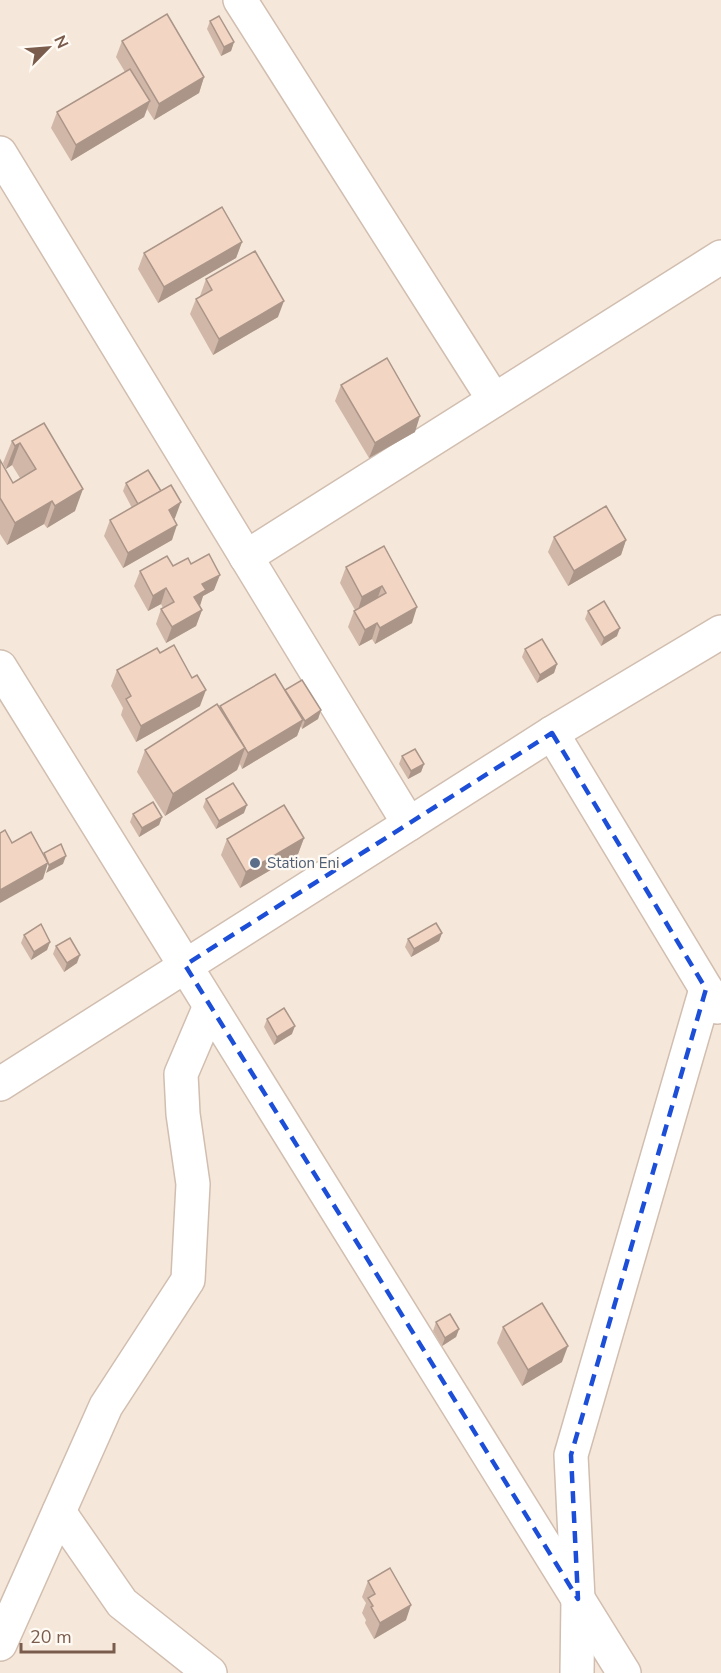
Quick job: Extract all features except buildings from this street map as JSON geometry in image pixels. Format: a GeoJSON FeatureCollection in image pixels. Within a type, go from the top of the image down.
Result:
{"type":"FeatureCollection","features":[{"type":"Feature","properties":{"kind":"street"},"geometry":{"type":"LineString","coordinates":[[240,0],[494,400]]}},
{"type":"Feature","properties":{"kind":"street"},"geometry":{"type":"LineString","coordinates":[[0,153],[409,824]]}},
{"type":"Feature","properties":{"kind":"street"},"geometry":{"type":"LineString","coordinates":[[246,556],[721,257]]}},
{"type":"Feature","properties":{"kind":"street"},"geometry":{"type":"LineString","coordinates":[[0,1084],[552,733],[721,633]]}},
{"type":"Feature","properties":{"kind":"street"},"geometry":{"type":"LineString","coordinates":[[0,667],[624,1673]]}},
{"type":"Feature","properties":{"kind":"street"},"geometry":{"type":"LineString","coordinates":[[552,733],[713,1002],[571,1455],[578,1599],[577,1673]]}},
{"type":"Feature","properties":{"kind":"street"},"geometry":{"type":"LineString","coordinates":[[0,1644],[106,1406],[188,1280],[193,1184],[180,1074],[210,1006]]}},
{"type":"Feature","properties":{"kind":"street"},"geometry":{"type":"LineString","coordinates":[[59,1512],[122,1603],[210,1673]]}},
{"type":"Feature","properties":{"kind":"highlighted area"},"geometry":{"type":"Polygon","coordinates":[[[552,733],[706,989],[571,1455],[578,1599],[185,965],[552,733]]]}},
{"type":"Feature","properties":{"kind":"shaded area"},"geometry":{"type":"Polygon","coordinates":[[[0,0],[721,0],[721,1673],[0,1673],[0,0]]]}},
{"type":"Feature","properties":{"kind":"place","name":"Station Eni"},"geometry":{"type":"Point","coordinates":[255,863]}}]}
